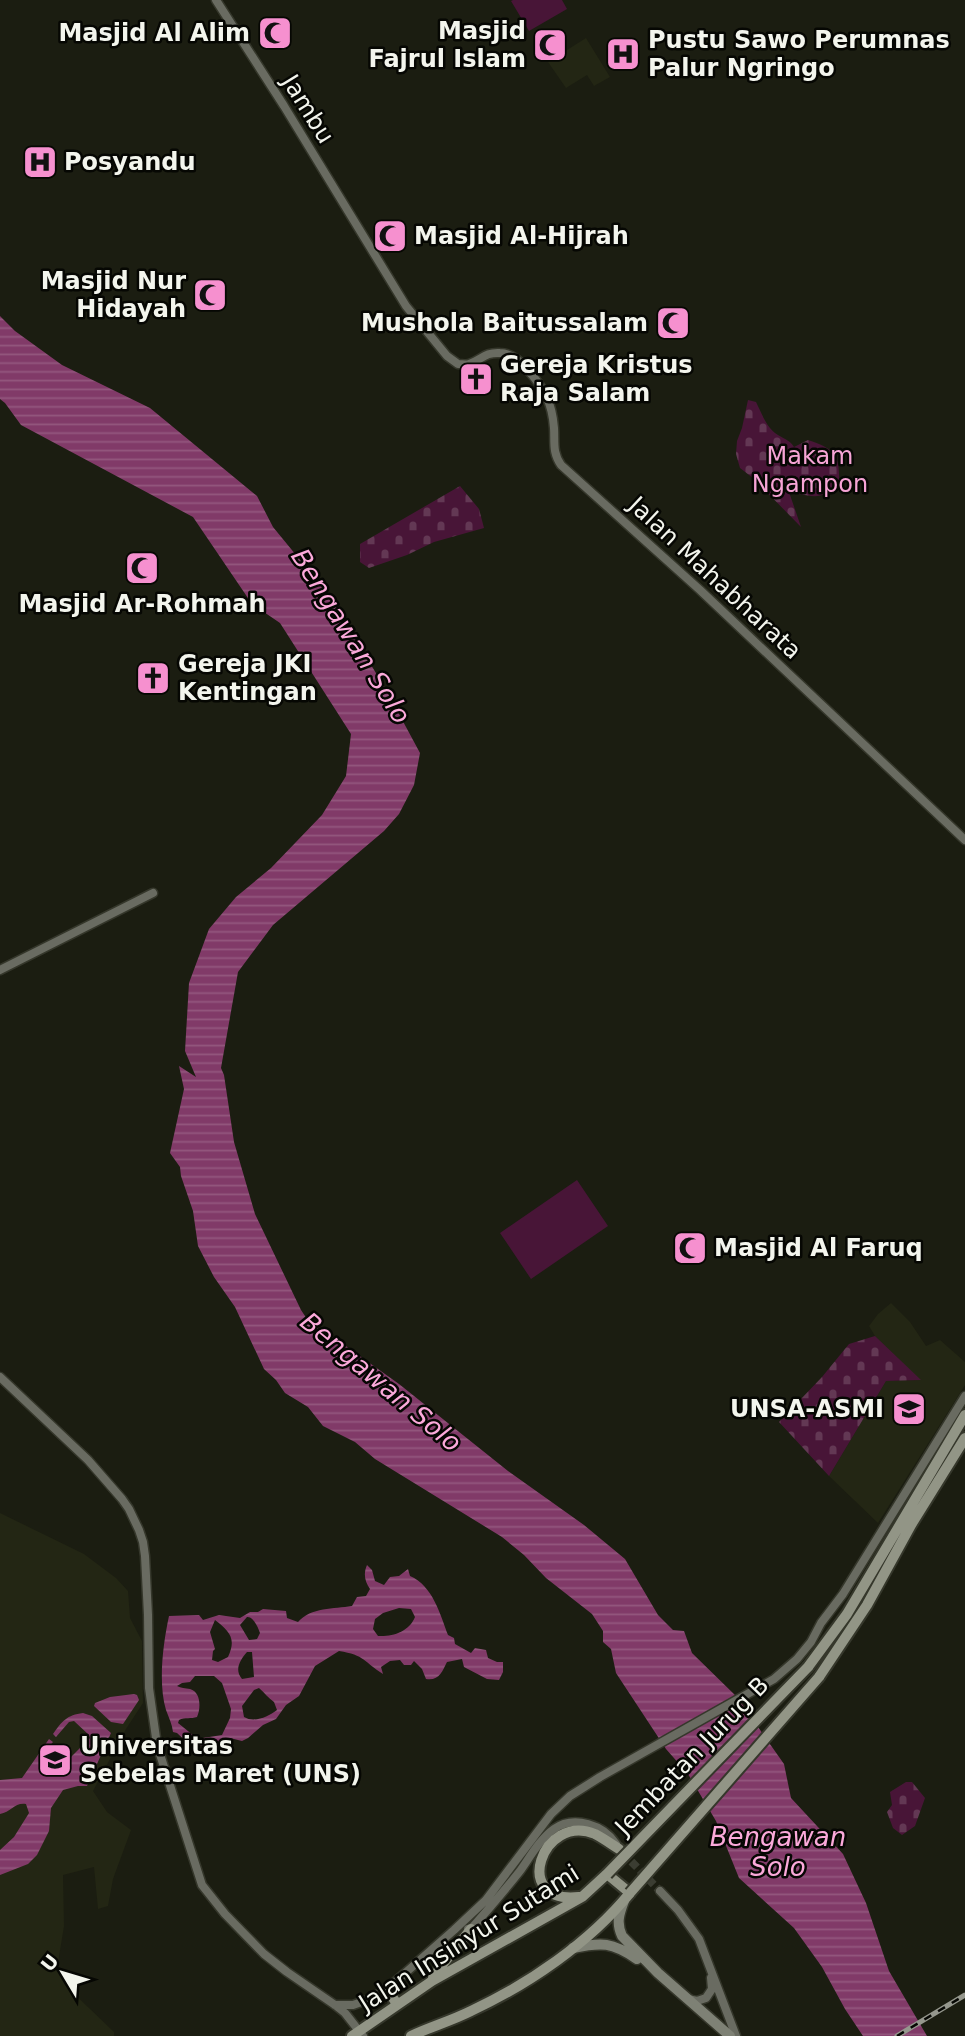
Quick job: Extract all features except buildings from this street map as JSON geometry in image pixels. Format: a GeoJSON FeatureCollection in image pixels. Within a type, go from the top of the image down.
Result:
{"type":"FeatureCollection","features":[{"type":"Feature","properties":{"kind":"highway","name":"Jembatan Jurug B"},"geometry":{"type":"LineString","coordinates":[[607,1874],[808,1667],[855,1601],[944,1439],[965,1415]]}},
{"type":"Feature","properties":{"kind":"highway"},"geometry":{"type":"LineString","coordinates":[[418,2034],[489,2002],[524,1982],[573,1948],[607,1919],[820,1677],[867,1605],[916,1515],[965,1438]]}},
{"type":"Feature","properties":{"kind":"highway"},"geometry":{"type":"LineString","coordinates":[[843,1594],[855,1601]]}},
{"type":"Feature","properties":{"kind":"highway"},"geometry":{"type":"LineString","coordinates":[[582,1897],[556,1895],[542,1884],[538,1872],[540,1858],[545,1850],[555,1840],[570,1832],[595,1834],[619,1849]]}},
{"type":"Feature","properties":{"kind":"highway"},"geometry":{"type":"LineString","coordinates":[[607,1874],[627,1897]]}},
{"type":"Feature","properties":{"kind":"highway","name":"Jalan Insinyur Sutami"},"geometry":{"type":"LineString","coordinates":[[357,2031],[432,1981],[582,1897],[607,1874]]}},
{"type":"Feature","properties":{"kind":"highway"},"geometry":{"type":"LineString","coordinates":[[432,1981],[471,1929]]}},
{"type":"Feature","properties":{"kind":"highway"},"geometry":{"type":"LineString","coordinates":[[387,1989],[397,2004]]}},
{"type":"Feature","properties":{"kind":"main road"},"geometry":{"type":"LineString","coordinates":[[627,1897],[618,1918],[622,1936],[658,1973],[730,2036]]}},
{"type":"Feature","properties":{"kind":"main road"},"geometry":{"type":"LineString","coordinates":[[573,1948],[598,1943],[611,1944],[658,1973]]}},
{"type":"Feature","properties":{"kind":"street","name":"Jambu"},"geometry":{"type":"LineString","coordinates":[[216,0],[406,306],[453,361],[470,364]]}},
{"type":"Feature","properties":{"kind":"street","name":"Jalan Mahabharata"},"geometry":{"type":"LineString","coordinates":[[470,364],[482,355],[498,353],[519,361],[544,389],[554,426],[556,458],[566,470],[700,590],[965,840]]}},
{"type":"Feature","properties":{"kind":"street"},"geometry":{"type":"LineString","coordinates":[[0,971],[153,893]]}},
{"type":"Feature","properties":{"kind":"street"},"geometry":{"type":"LineString","coordinates":[[0,1377],[97,1469],[129,1508],[139,1530],[145,1556],[149,1688],[157,1745],[202,1885],[225,1914],[264,1954],[335,2005],[357,2031]]}},
{"type":"Feature","properties":{"kind":"street"},"geometry":{"type":"LineString","coordinates":[[454,1930],[471,1929],[488,1911],[540,1837],[551,1814],[570,1796],[774,1679],[797,1659],[811,1642],[944,1439],[965,1396]]}},
{"type":"Feature","properties":{"kind":"street"},"geometry":{"type":"LineString","coordinates":[[335,2005],[353,2005],[387,1989],[486,1900],[540,1837],[560,1826],[585,1824],[606,1833],[619,1849]]}},
{"type":"Feature","properties":{"kind":"street"},"geometry":{"type":"LineString","coordinates":[[660,1891],[699,1939],[736,2036]]}},
{"type":"Feature","properties":{"kind":"street"},"geometry":{"type":"LineString","coordinates":[[688,1999],[697,2001],[708,1996],[712,1989],[709,1965]]}},
{"type":"Feature","properties":{"kind":"shaded area"},"geometry":{"type":"Polygon","coordinates":[[[586,38],[610,77],[594,86],[587,75],[566,88],[548,62],[586,38]]]}},
{"type":"Feature","properties":{"kind":"shaded area","name":"UNSA-ASMI"},"geometry":{"type":"Polygon","coordinates":[[[891,1303],[910,1322],[926,1346],[940,1340],[965,1362],[965,1385],[878,1523],[829,1476],[886,1381],[920,1380],[875,1336],[869,1326],[891,1303]]]}},
{"type":"Feature","properties":{"kind":"shaded area","name":"Universitas Sebelas Maret (UNS)"},"geometry":{"type":"Polygon","coordinates":[[[0,1513],[84,1554],[116,1578],[128,1591],[130,1618],[142,1641],[143,1703],[93,1791],[107,1812],[131,1830],[113,1879],[108,1906],[98,1909],[94,1867],[63,1875],[64,1926],[57,1969],[65,1985],[114,2032],[114,2036],[0,2036],[0,1513]]]}},
{"type":"Feature","properties":{"kind":"green space"},"geometry":{"type":"Polygon","coordinates":[[[562,0],[567,9],[529,31],[511,1],[562,0]]]}},
{"type":"Feature","properties":{"kind":"green space","name":"Makam Ngampon"},"geometry":{"type":"Polygon","coordinates":[[[748,400],[756,402],[772,430],[794,447],[808,440],[830,450],[837,459],[839,483],[827,493],[810,496],[789,492],[801,527],[740,468],[736,454],[737,441],[748,400]]]}},
{"type":"Feature","properties":{"kind":"green space"},"geometry":{"type":"Polygon","coordinates":[[[460,486],[479,509],[484,528],[434,542],[369,568],[360,562],[360,544],[460,486]]]}},
{"type":"Feature","properties":{"kind":"green space"},"geometry":{"type":"Polygon","coordinates":[[[577,1180],[608,1226],[531,1279],[500,1233],[577,1180]]]}},
{"type":"Feature","properties":{"kind":"green space"},"geometry":{"type":"Polygon","coordinates":[[[875,1336],[921,1380],[886,1381],[829,1476],[779,1422],[849,1344],[875,1336]]]}},
{"type":"Feature","properties":{"kind":"green space"},"geometry":{"type":"Polygon","coordinates":[[[906,1782],[912,1782],[925,1798],[915,1826],[902,1835],[893,1828],[887,1812],[892,1805],[890,1792],[906,1782]]]}},
{"type":"Feature","properties":{"kind":"water","name":"Bengawan Solo"},"geometry":{"type":"Polygon","coordinates":[[[0,316],[15,331],[62,365],[150,408],[257,496],[273,527],[328,594],[385,688],[420,753],[414,785],[399,814],[384,831],[273,925],[238,972],[221,1068],[234,1142],[255,1214],[301,1310],[311,1325],[329,1334],[399,1384],[625,1559],[658,1615],[673,1630],[684,1631],[692,1653],[737,1697],[784,1764],[791,1798],[843,1854],[866,1903],[889,1971],[927,2036],[863,2036],[822,1967],[794,1928],[739,1878],[716,1821],[688,1774],[666,1749],[616,1673],[611,1649],[603,1642],[603,1631],[592,1614],[546,1578],[502,1537],[375,1459],[355,1442],[323,1426],[308,1407],[285,1393],[264,1369],[235,1307],[214,1277],[198,1246],[193,1211],[180,1167],[170,1153],[184,1089],[179,1066],[196,1077],[185,1051],[189,983],[209,929],[236,897],[271,868],[322,815],[346,776],[351,734],[280,623],[252,604],[193,517],[21,425],[0,399],[0,316]]]}},
{"type":"Feature","properties":{"kind":"water"},"geometry":{"type":"Polygon","coordinates":[[[367,1565],[372,1570],[375,1581],[384,1585],[390,1577],[399,1576],[408,1569],[410,1576],[425,1586],[455,1644],[471,1653],[475,1648],[486,1650],[488,1658],[503,1662],[503,1672],[499,1680],[487,1679],[464,1667],[462,1659],[447,1662],[440,1675],[434,1679],[426,1679],[422,1669],[414,1661],[411,1665],[404,1665],[400,1660],[390,1661],[381,1667],[383,1674],[359,1657],[339,1651],[315,1666],[299,1696],[286,1705],[276,1719],[242,1741],[230,1738],[212,1745],[198,1746],[189,1744],[173,1732],[162,1688],[163,1651],[169,1616],[199,1615],[203,1620],[219,1615],[240,1618],[263,1609],[286,1611],[287,1618],[298,1622],[316,1611],[352,1606],[357,1597],[366,1596],[370,1589],[365,1578],[367,1565]],[[399,1608],[383,1613],[375,1619],[373,1629],[378,1636],[400,1632],[409,1626],[415,1617],[411,1609],[399,1608]],[[247,1617],[240,1625],[249,1640],[257,1639],[260,1633],[253,1620],[247,1617]],[[215,1620],[210,1632],[215,1649],[212,1660],[218,1662],[228,1657],[232,1640],[228,1632],[215,1620]],[[247,1652],[238,1669],[242,1679],[254,1677],[252,1652],[247,1652]],[[195,1676],[190,1682],[177,1686],[196,1693],[199,1709],[197,1717],[181,1719],[178,1723],[199,1740],[222,1735],[231,1709],[222,1683],[214,1676],[195,1676]],[[259,1688],[254,1690],[242,1706],[244,1717],[252,1719],[265,1717],[277,1710],[274,1702],[259,1688]]]}},
{"type":"Feature","properties":{"kind":"water"},"geometry":{"type":"Polygon","coordinates":[[[134,1694],[139,1700],[123,1724],[111,1722],[94,1706],[95,1703],[110,1697],[134,1694]]]}},
{"type":"Feature","properties":{"kind":"water"},"geometry":{"type":"Polygon","coordinates":[[[83,1713],[92,1716],[111,1733],[87,1786],[63,1790],[51,1808],[49,1831],[37,1855],[28,1864],[0,1875],[0,1850],[14,1837],[29,1813],[26,1804],[22,1804],[0,1814],[0,1780],[22,1778],[49,1739],[53,1742],[40,1757],[40,1761],[50,1768],[59,1769],[90,1738],[74,1721],[69,1722],[56,1737],[53,1734],[65,1719],[83,1713]]]}},
{"type":"Feature","properties":{"kind":"tunnel"},"geometry":{"type":"LineString","coordinates":[[623,1853],[660,1891]]}},
{"type":"Feature","properties":{"kind":"railway"},"geometry":{"type":"LineString","coordinates":[[897,2036],[965,1995]]}},
{"type":"Feature","properties":{"kind":"place","name":"Masjid Al Alim"},"geometry":{"type":"Point","coordinates":[275,33]}},
{"type":"Feature","properties":{"kind":"place","name":"Masjid Fajrul Islam"},"geometry":{"type":"Point","coordinates":[550,45]}},
{"type":"Feature","properties":{"kind":"place","name":"Pustu Sawo Perumnas Palur Ngringo"},"geometry":{"type":"Point","coordinates":[623,54]}},
{"type":"Feature","properties":{"kind":"place","name":"Posyandu"},"geometry":{"type":"Point","coordinates":[40,162]}},
{"type":"Feature","properties":{"kind":"place","name":"Masjid Al-Hijrah"},"geometry":{"type":"Point","coordinates":[390,236]}},
{"type":"Feature","properties":{"kind":"place","name":"Masjid Nur Hidayah"},"geometry":{"type":"Point","coordinates":[210,295]}},
{"type":"Feature","properties":{"kind":"place","name":"Mushola Baitussalam"},"geometry":{"type":"Point","coordinates":[673,323]}},
{"type":"Feature","properties":{"kind":"place","name":"Gereja Kristus Raja Salam"},"geometry":{"type":"Point","coordinates":[476,379]}},
{"type":"Feature","properties":{"kind":"place","name":"Masjid Ar-Rohmah"},"geometry":{"type":"Point","coordinates":[142,568]}},
{"type":"Feature","properties":{"kind":"place","name":"Gereja JKI Kentingan"},"geometry":{"type":"Point","coordinates":[153,678]}},
{"type":"Feature","properties":{"kind":"place","name":"Masjid Al Faruq"},"geometry":{"type":"Point","coordinates":[690,1248]}},
{"type":"Feature","properties":{"kind":"place","name":"UNSA-ASMI"},"geometry":{"type":"Point","coordinates":[909,1409]}},
{"type":"Feature","properties":{"kind":"place","name":"Universitas Sebelas Maret (UNS)"},"geometry":{"type":"Point","coordinates":[55,1760]}}]}
